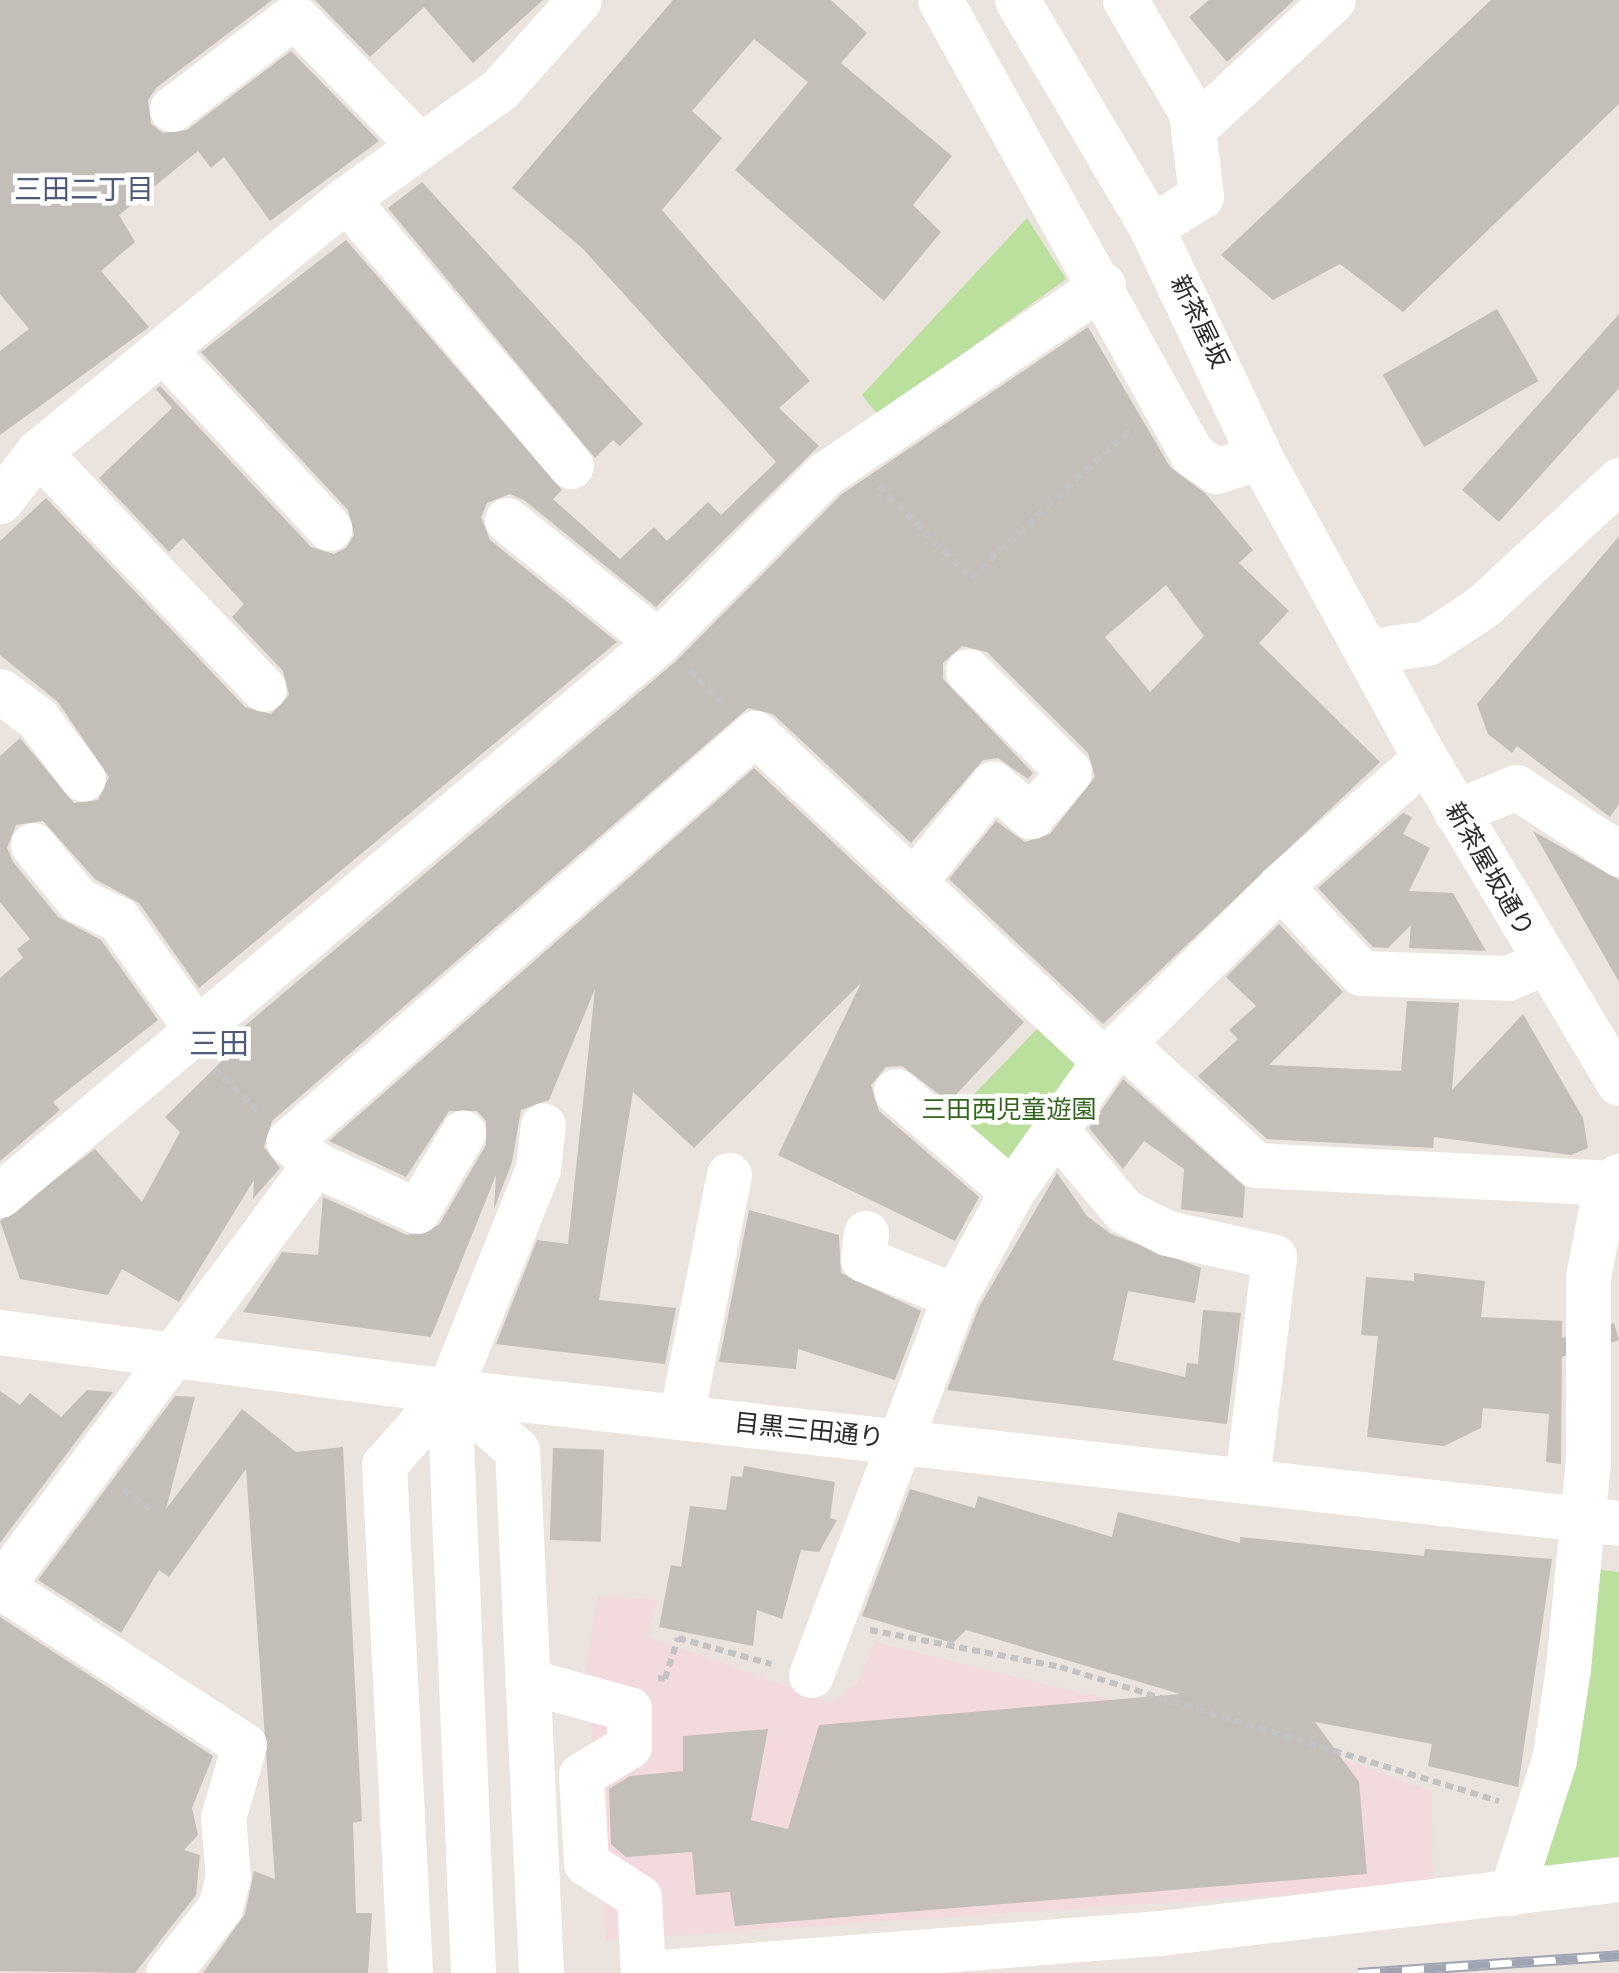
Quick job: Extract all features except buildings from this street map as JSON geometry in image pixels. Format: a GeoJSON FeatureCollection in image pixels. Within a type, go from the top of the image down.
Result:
{"type":"FeatureCollection","features":[{"type":"Feature","properties":{"kind":"street"},"geometry":{"type":"LineString","coordinates":[[0,501],[38,452],[165,352],[346,199],[418,144],[499,90],[579,0]]}},
{"type":"Feature","properties":{"kind":"street"},"geometry":{"type":"LineString","coordinates":[[940,0],[1103,285],[1192,454],[1216,470],[1260,457]]}},
{"type":"Feature","properties":{"kind":"street","name":"新茶屋坂"},"geometry":{"type":"LineString","coordinates":[[1017,0],[1151,227],[1260,457],[1370,651]]}},
{"type":"Feature","properties":{"kind":"street"},"geometry":{"type":"LineString","coordinates":[[1125,0],[1193,129],[1201,196],[1151,227]]}},
{"type":"Feature","properties":{"kind":"street"},"geometry":{"type":"LineString","coordinates":[[1193,129],[1333,0]]}},
{"type":"Feature","properties":{"kind":"street"},"geometry":{"type":"LineString","coordinates":[[172,109],[294,16],[418,144]]}},
{"type":"Feature","properties":{"kind":"street"},"geometry":{"type":"LineString","coordinates":[[346,199],[571,466]]}},
{"type":"Feature","properties":{"kind":"street"},"geometry":{"type":"LineString","coordinates":[[0,1196],[187,1032],[658,642],[850,457],[1103,285]]}},
{"type":"Feature","properties":{"kind":"street"},"geometry":{"type":"LineString","coordinates":[[165,352],[329,528]]}},
{"type":"Feature","properties":{"kind":"street"},"geometry":{"type":"LineString","coordinates":[[38,452],[264,688]]}},
{"type":"Feature","properties":{"kind":"street"},"geometry":{"type":"LineString","coordinates":[[1370,651],[1427,643],[1482,606],[1617,486]]}},
{"type":"Feature","properties":{"kind":"street"},"geometry":{"type":"LineString","coordinates":[[507,520],[658,642]]}},
{"type":"Feature","properties":{"kind":"street","name":"新茶屋坂通り"},"geometry":{"type":"LineString","coordinates":[[1370,651],[1424,758],[1542,963],[1608,1034],[1619,1083]]}},
{"type":"Feature","properties":{"kind":"street"},"geometry":{"type":"LineString","coordinates":[[914,882],[994,784],[1031,816],[1069,772],[968,671]]}},
{"type":"Feature","properties":{"kind":"street"},"geometry":{"type":"LineString","coordinates":[[0,691],[37,718],[83,779]]}},
{"type":"Feature","properties":{"kind":"street"},"geometry":{"type":"LineString","coordinates":[[168,1973],[220,1907],[228,1877],[223,1818],[244,1744],[0,1586],[86,1461],[173,1355],[302,1152],[755,733],[914,882],[1113,1052],[1256,1165],[1612,1180],[1588,1278],[1600,1521],[1538,1813],[1511,1893]]}},
{"type":"Feature","properties":{"kind":"street"},"geometry":{"type":"LineString","coordinates":[[811,1675],[856,1546],[905,1442],[954,1296],[1012,1191],[1054,1128],[1113,1052],[1280,886],[1424,758]]}},
{"type":"Feature","properties":{"kind":"street"},"geometry":{"type":"LineString","coordinates":[[1456,812],[1516,786],[1619,854]]}},
{"type":"Feature","properties":{"kind":"street"},"geometry":{"type":"LineString","coordinates":[[33,845],[78,900],[118,919],[187,1032]]}},
{"type":"Feature","properties":{"kind":"street"},"geometry":{"type":"LineString","coordinates":[[1280,886],[1360,973],[1508,978],[1542,963]]}},
{"type":"Feature","properties":{"kind":"street"},"geometry":{"type":"LineString","coordinates":[[896,1091],[1012,1191]]}},
{"type":"Feature","properties":{"kind":"street"},"geometry":{"type":"LineString","coordinates":[[410,1973],[384,1466],[449,1392],[538,1168],[543,1125]]}},
{"type":"Feature","properties":{"kind":"street"},"geometry":{"type":"LineString","coordinates":[[1054,1128],[1124,1211],[1166,1232],[1274,1257],[1247,1479]]}},
{"type":"Feature","properties":{"kind":"street"},"geometry":{"type":"LineString","coordinates":[[302,1152],[417,1211],[462,1133]]}},
{"type":"Feature","properties":{"kind":"street"},"geometry":{"type":"LineString","coordinates":[[681,1417],[729,1175]]}},
{"type":"Feature","properties":{"kind":"street"},"geometry":{"type":"LineString","coordinates":[[866,1234],[863,1259],[954,1296]]}},
{"type":"Feature","properties":{"kind":"street","name":"目黒三田通り"},"geometry":{"type":"LineString","coordinates":[[0,1332],[449,1392],[1600,1521]]}},
{"type":"Feature","properties":{"kind":"street"},"geometry":{"type":"LineString","coordinates":[[449,1392],[472,1973]]}},
{"type":"Feature","properties":{"kind":"street"},"geometry":{"type":"LineString","coordinates":[[449,1392],[517,1450],[541,1973]]}},
{"type":"Feature","properties":{"kind":"street"},"geometry":{"type":"LineString","coordinates":[[528,1681],[628,1710],[630,1746],[581,1774],[586,1863],[639,1897],[645,1973],[1160,1933],[1619,1879]]}},
{"type":"Feature","properties":{"kind":"path"},"geometry":{"type":"LineString","coordinates":[[850,457],[971,578],[1163,398]]}},
{"type":"Feature","properties":{"kind":"path"},"geometry":{"type":"LineString","coordinates":[[658,642],[755,733]]}},
{"type":"Feature","properties":{"kind":"path"},"geometry":{"type":"LineString","coordinates":[[187,1032],[302,1152]]}},
{"type":"Feature","properties":{"kind":"path"},"geometry":{"type":"LineString","coordinates":[[856,1627],[1060,1667],[1538,1813]]}},
{"type":"Feature","properties":{"kind":"path"},"geometry":{"type":"LineString","coordinates":[[650,1676],[666,1679],[678,1638],[811,1675]]}},
{"type":"Feature","properties":{"kind":"shaded area"},"geometry":{"type":"Polygon","coordinates":[[[598,1596],[658,1599],[647,1636],[831,1702],[858,1682],[875,1642],[1330,1754],[1432,1792],[1433,1885],[606,1940],[587,1664],[598,1596]]]}},
{"type":"Feature","properties":{"kind":"green space"},"geometry":{"type":"Polygon","coordinates":[[[1027,218],[1066,279],[878,415],[862,395],[1027,218]]]}},
{"type":"Feature","properties":{"kind":"green space","name":"三田西児童遊園"},"geometry":{"type":"Polygon","coordinates":[[[1040,1026],[1087,1064],[1013,1166],[955,1114],[1040,1026]]]}},
{"type":"Feature","properties":{"kind":"green space"},"geometry":{"type":"Polygon","coordinates":[[[1593,1569],[1619,1572],[1619,1864],[1550,1874],[1537,1858],[1593,1569]]]}},
{"type":"Feature","properties":{"kind":"railway"},"geometry":{"type":"LineString","coordinates":[[1358,1973],[1619,1955]]}},
{"type":"Feature","properties":{"kind":"district","name":"三田二丁目"},"geometry":{"type":"Point","coordinates":[84,190]}},
{"type":"Feature","properties":{"kind":"district","name":"三田"},"geometry":{"type":"Point","coordinates":[219,1044]}}]}
